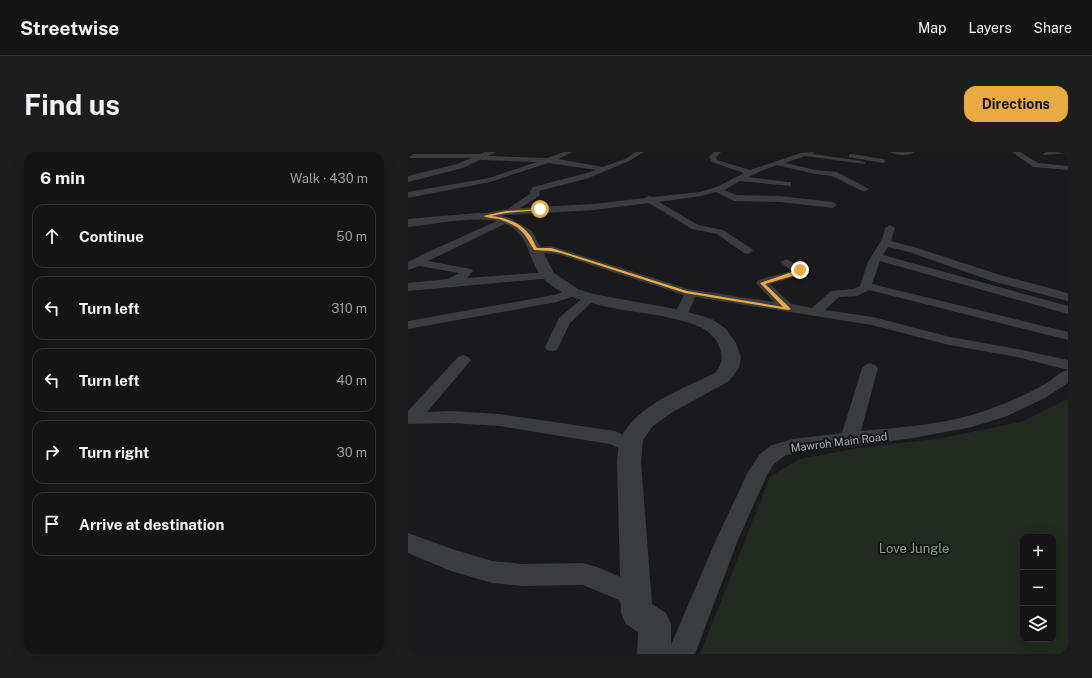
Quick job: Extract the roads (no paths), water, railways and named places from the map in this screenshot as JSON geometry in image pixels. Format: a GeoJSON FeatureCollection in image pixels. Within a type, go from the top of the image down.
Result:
{"type":"FeatureCollection","features":[{"type":"Feature","properties":{"kind":"street"},"geometry":{"type":"LineString","coordinates":[[408,195],[494,179],[570,152]]}},
{"type":"Feature","properties":{"kind":"street"},"geometry":{"type":"LineString","coordinates":[[413,264],[506,216],[532,198],[536,194],[534,191],[536,189],[586,176],[627,160],[641,152]]}},
{"type":"Feature","properties":{"kind":"street"},"geometry":{"type":"LineString","coordinates":[[718,152],[712,156],[714,161],[750,173]]}},
{"type":"Feature","properties":{"kind":"street"},"geometry":{"type":"LineString","coordinates":[[836,152],[883,161]]}},
{"type":"Feature","properties":{"kind":"street"},"geometry":{"type":"LineString","coordinates":[[893,152],[912,152]]}},
{"type":"Feature","properties":{"kind":"street"},"geometry":{"type":"LineString","coordinates":[[1015,152],[1034,164],[1051,170],[1068,168]]}},
{"type":"Feature","properties":{"kind":"street"},"geometry":{"type":"LineString","coordinates":[[1036,152],[1059,154]]}},
{"type":"Feature","properties":{"kind":"street"},"geometry":{"type":"LineString","coordinates":[[408,223],[448,218],[506,216],[701,194],[720,189],[750,173],[776,163],[809,153],[862,164]]}},
{"type":"Feature","properties":{"kind":"street"},"geometry":{"type":"LineString","coordinates":[[408,179],[460,166],[487,155]]}},
{"type":"Feature","properties":{"kind":"street"},"geometry":{"type":"LineString","coordinates":[[408,156],[487,155],[572,162],[603,170]]}},
{"type":"Feature","properties":{"kind":"street"},"geometry":{"type":"LineString","coordinates":[[776,163],[810,171],[834,174],[865,189]]}},
{"type":"Feature","properties":{"kind":"street"},"geometry":{"type":"LineString","coordinates":[[482,172],[494,179]]}},
{"type":"Feature","properties":{"kind":"street"},"geometry":{"type":"LineString","coordinates":[[720,189],[750,191],[788,188],[740,179]]}},
{"type":"Feature","properties":{"kind":"street"},"geometry":{"type":"LineString","coordinates":[[720,189],[734,198],[780,199],[833,205]]}},
{"type":"Feature","properties":{"kind":"street"},"geometry":{"type":"LineString","coordinates":[[649,199],[695,227],[720,232],[748,251]]}},
{"type":"Feature","properties":{"kind":"street"},"geometry":{"type":"LineString","coordinates":[[506,216],[528,234],[549,276],[581,295]]}},
{"type":"Feature","properties":{"kind":"street"},"geometry":{"type":"LineString","coordinates":[[814,313],[835,294],[861,291],[866,286],[890,228]]}},
{"type":"Feature","properties":{"kind":"street"},"geometry":{"type":"LineString","coordinates":[[885,243],[912,250],[996,278],[1068,297]]}},
{"type":"Feature","properties":{"kind":"street"},"geometry":{"type":"LineString","coordinates":[[535,250],[551,249],[562,252],[691,293],[884,323],[949,341],[1016,353],[1068,365]]}},
{"type":"Feature","properties":{"kind":"street"},"geometry":{"type":"LineString","coordinates":[[878,257],[1068,310]]}},
{"type":"Feature","properties":{"kind":"street"},"geometry":{"type":"LineString","coordinates":[[786,262],[798,269],[800,272],[762,283],[788,309]]}},
{"type":"Feature","properties":{"kind":"street"},"geometry":{"type":"LineString","coordinates":[[413,264],[467,271],[464,275],[450,282]]}},
{"type":"Feature","properties":{"kind":"street"},"geometry":{"type":"LineString","coordinates":[[408,287],[450,282],[549,276]]}},
{"type":"Feature","properties":{"kind":"street"},"geometry":{"type":"LineString","coordinates":[[866,286],[1068,336]]}},
{"type":"Feature","properties":{"kind":"street"},"geometry":{"type":"LineString","coordinates":[[681,315],[691,293]]}},
{"type":"Feature","properties":{"kind":"street"},"geometry":{"type":"LineString","coordinates":[[552,347],[564,320],[581,295]]}},
{"type":"Feature","properties":{"kind":"street"},"geometry":{"type":"LineString","coordinates":[[408,325],[581,295],[681,315],[706,323],[720,333],[727,343],[732,357],[729,368],[722,377],[663,408],[645,421],[632,439],[629,462],[637,613]]}},
{"type":"Feature","properties":{"kind":"street"},"geometry":{"type":"LineString","coordinates":[[410,418],[463,360]]}},
{"type":"Feature","properties":{"kind":"street"},"geometry":{"type":"LineString","coordinates":[[849,440],[870,368]]}},
{"type":"Feature","properties":{"kind":"street","name":"Mawroh Main Road"},"geometry":{"type":"LineString","coordinates":[[681,654],[727,540],[758,472],[767,459],[779,450],[793,446],[931,431],[984,418],[1014,407],[1058,384],[1068,375]]}},
{"type":"Feature","properties":{"kind":"street"},"geometry":{"type":"LineString","coordinates":[[410,418],[451,417],[498,420],[615,438],[631,447]]}},
{"type":"Feature","properties":{"kind":"street"},"geometry":{"type":"LineString","coordinates":[[408,543],[451,560],[492,572],[522,576],[583,574],[597,578],[628,592],[637,613],[656,624],[654,654]]}},
{"type":"Feature","properties":{"kind":"park label","name":"Love Jungle"},"geometry":{"type":"Point","coordinates":[914,548]}}]}
